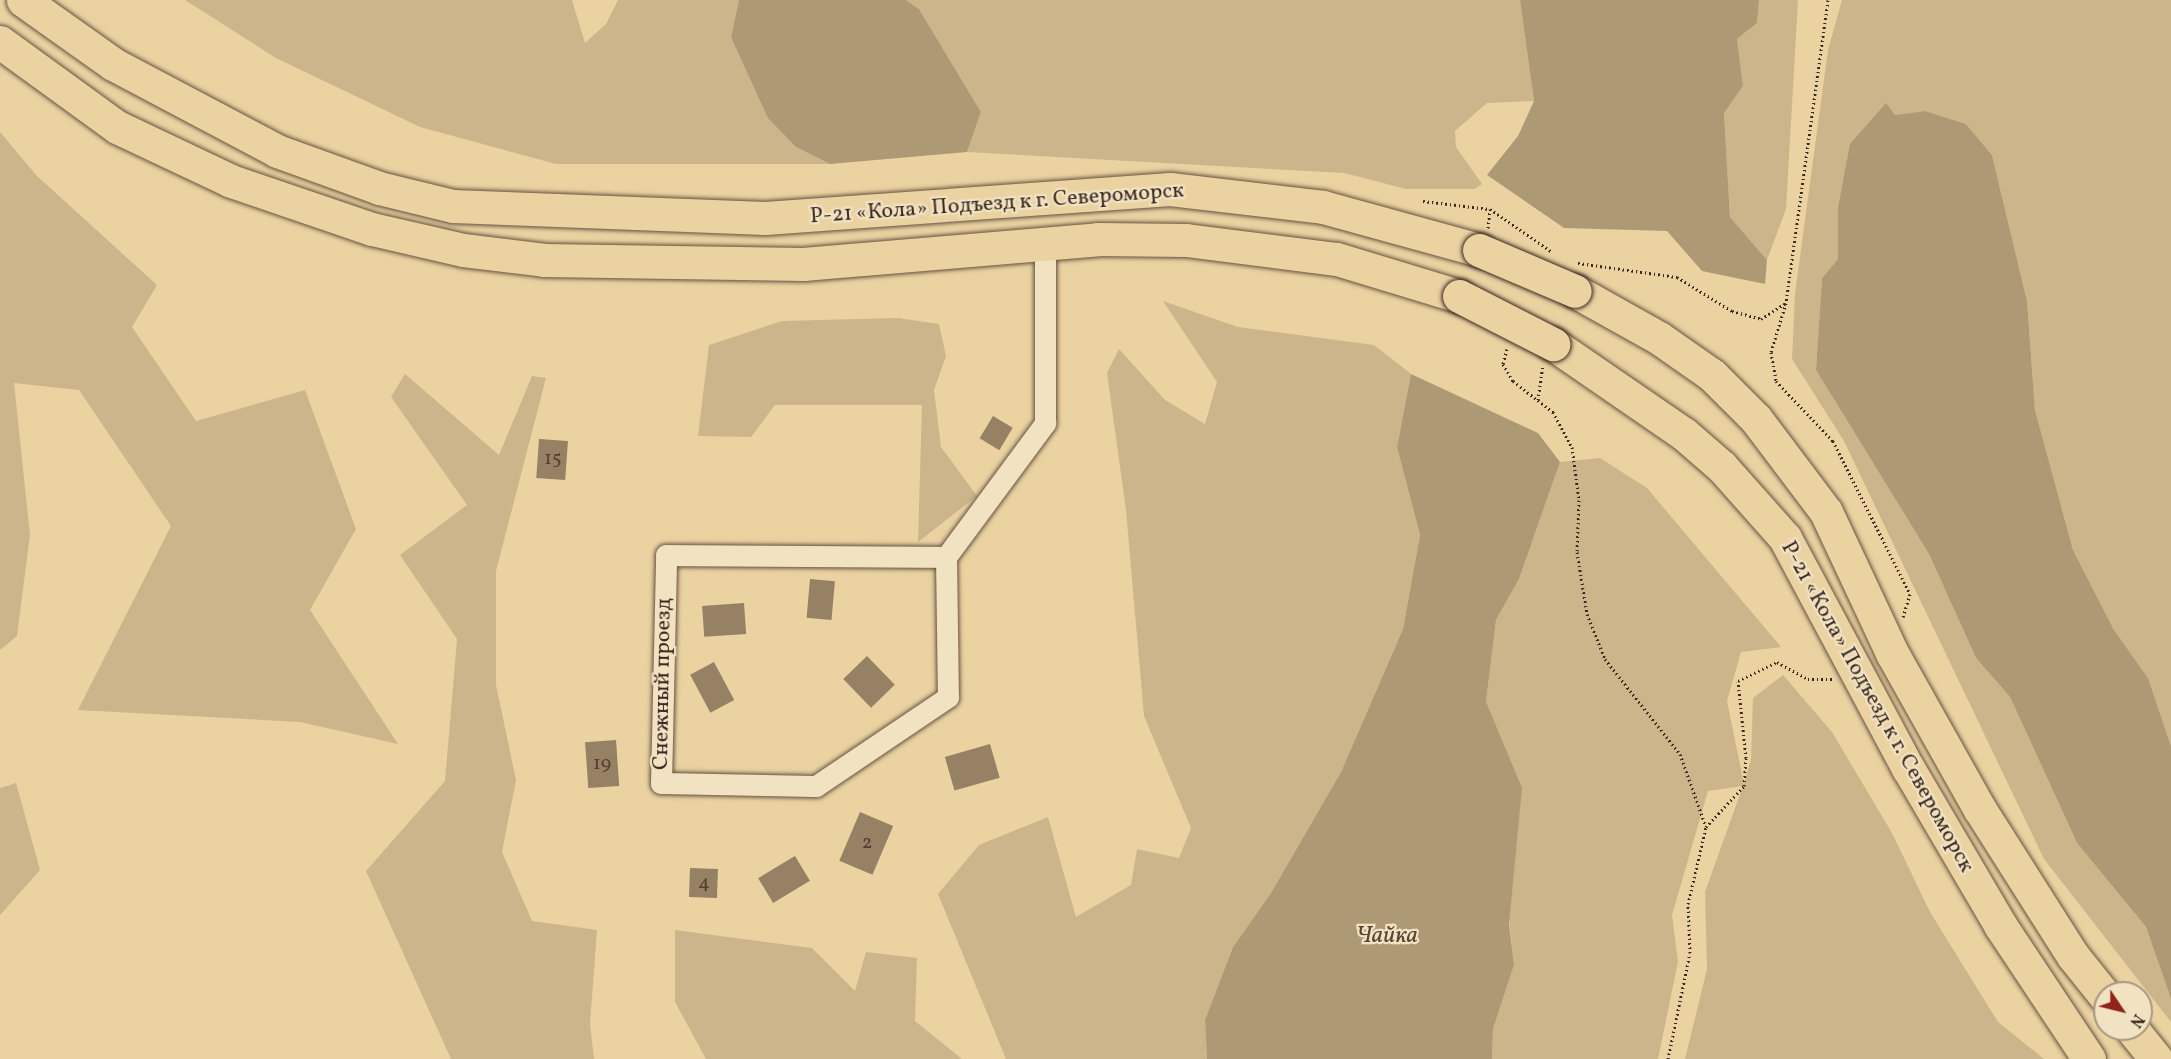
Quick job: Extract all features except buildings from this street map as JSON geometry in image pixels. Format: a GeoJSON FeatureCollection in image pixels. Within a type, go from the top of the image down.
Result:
{"type":"FeatureCollection","features":[{"type":"Feature","properties":{"kind":"main road","name":"Р-21 «Кола» Подъезд к г. Североморск"},"geometry":{"type":"LineString","coordinates":[[23,0],[113,64],[236,132],[379,188],[453,206],[765,218],[1170,189],[1323,207],[1570,277],[1712,375],[1756,419],[1826,512],[1892,653],[1979,808],[2073,956],[2093,981]]}},
{"type":"Feature","properties":{"kind":"main road","name":"Р-21 «Кола» Подъезд к г. Североморск"},"geometry":{"type":"LineString","coordinates":[[0,42],[117,127],[231,181],[372,229],[463,250],[544,260],[803,264],[1153,240],[1273,248],[1404,276],[1459,296],[1550,343],[1648,407],[1722,467],[1785,538],[2000,925],[2089,1059]]}},
{"type":"Feature","properties":{"kind":"main road"},"geometry":{"type":"LineString","coordinates":[[2142,1041],[2156,1059]]}},
{"type":"Feature","properties":{"kind":"street"},"geometry":{"type":"LineString","coordinates":[[946,556],[1045,423],[1045,247]]}},
{"type":"Feature","properties":{"kind":"street","name":"Снежный проезд"},"geometry":{"type":"LineString","coordinates":[[666,555],[946,556],[948,697],[816,786],[661,783],[666,555]]}},
{"type":"Feature","properties":{"kind":"path"},"geometry":{"type":"LineString","coordinates":[[1828,0],[1786,303],[1771,352],[1776,381],[1833,441],[1910,594],[1892,653]]}},
{"type":"Feature","properties":{"kind":"path"},"geometry":{"type":"LineString","coordinates":[[1423,201],[1490,209],[1556,256]]}},
{"type":"Feature","properties":{"kind":"path"},"geometry":{"type":"LineString","coordinates":[[1570,277],[1677,277],[1732,311],[1761,319],[1786,303]]}},
{"type":"Feature","properties":{"kind":"path"},"geometry":{"type":"LineString","coordinates":[[1509,342],[1503,364],[1513,381],[1553,412],[1572,447],[1579,500],[1577,552],[1587,614],[1605,659],[1680,754],[1706,827]]}},
{"type":"Feature","properties":{"kind":"path"},"geometry":{"type":"LineString","coordinates":[[1538,400],[1550,343]]}},
{"type":"Feature","properties":{"kind":"path"},"geometry":{"type":"LineString","coordinates":[[1668,1059],[1690,953],[1688,904],[1706,827],[1744,786],[1737,681],[1777,662],[1808,679],[1862,679]]}},
{"type":"Feature","properties":{"kind":"shaded area"},"geometry":{"type":"Polygon","coordinates":[[[185,0],[572,0],[585,43],[606,24],[618,0],[739,0],[731,37],[796,147],[830,164],[556,164],[420,127],[276,58],[185,0]]]}},
{"type":"Feature","properties":{"kind":"shaded area"},"geometry":{"type":"Polygon","coordinates":[[[906,0],[1520,0],[1534,101],[1487,103],[1455,131],[1456,147],[1482,184],[1475,189],[1406,189],[1344,173],[967,152],[981,112],[919,9],[906,0]]]}},
{"type":"Feature","properties":{"kind":"shaded area"},"geometry":{"type":"Polygon","coordinates":[[[1759,0],[1798,0],[1786,209],[1767,260],[1730,217],[1724,113],[1743,86],[1737,39],[1757,23],[1759,0]]]}},
{"type":"Feature","properties":{"kind":"shaded area"},"geometry":{"type":"Polygon","coordinates":[[[1842,0],[2171,0],[2171,746],[2148,678],[2114,630],[2073,550],[2035,410],[2027,301],[1992,155],[1966,124],[1925,111],[1895,115],[1838,208],[1838,259],[1822,278],[1816,370],[1929,554],[1976,658],[2010,697],[2077,843],[2146,927],[2171,999],[2171,1022],[2153,999],[2153,981],[2139,981],[2044,859],[1844,441],[1792,359],[1795,294],[1828,50],[1842,0]]]}},
{"type":"Feature","properties":{"kind":"shaded area"},"geometry":{"type":"Polygon","coordinates":[[[0,132],[37,176],[157,285],[132,327],[196,421],[305,390],[356,529],[310,610],[398,744],[300,722],[78,710],[171,526],[79,390],[14,383],[30,535],[17,636],[0,650],[0,132]]]}},
{"type":"Feature","properties":{"kind":"shaded area"},"geometry":{"type":"Polygon","coordinates":[[[1163,301],[1238,327],[1374,345],[1411,374],[1397,447],[1420,535],[1403,629],[1341,772],[1271,893],[1233,947],[1205,1020],[1207,1059],[1006,1059],[938,894],[979,845],[1048,817],[1076,917],[1131,885],[1137,849],[1179,858],[1191,828],[1144,716],[1126,510],[1107,373],[1119,349],[1165,400],[1205,424],[1217,382],[1163,301]]]}},
{"type":"Feature","properties":{"kind":"shaded area"},"geometry":{"type":"Polygon","coordinates":[[[898,318],[939,324],[946,356],[934,390],[941,447],[977,496],[918,542],[922,405],[775,405],[751,437],[698,436],[709,345],[782,321],[898,318]]]}},
{"type":"Feature","properties":{"kind":"shaded area"},"geometry":{"type":"Polygon","coordinates":[[[405,374],[499,455],[532,376],[546,378],[496,571],[496,685],[516,780],[502,852],[532,921],[597,930],[590,1024],[594,1059],[451,1059],[366,871],[445,781],[457,639],[400,555],[467,505],[391,397],[405,374]]]}},
{"type":"Feature","properties":{"kind":"shaded area"},"geometry":{"type":"Polygon","coordinates":[[[1600,458],[1647,488],[1781,647],[1741,652],[1727,701],[1744,784],[1751,759],[1753,698],[1783,675],[1832,732],[1892,833],[1930,912],[1998,1022],[2044,1059],[1685,1059],[1707,969],[1705,892],[1743,786],[1708,791],[1672,915],[1678,962],[1658,1059],[1492,1059],[1493,1029],[1514,965],[1486,702],[1496,620],[1519,579],[1560,462],[1600,458]]]}},
{"type":"Feature","properties":{"kind":"shaded area"},"geometry":{"type":"Polygon","coordinates":[[[16,783],[40,870],[0,915],[0,788],[16,783]]]}},
{"type":"Feature","properties":{"kind":"shaded area"},"geometry":{"type":"Polygon","coordinates":[[[675,930],[812,948],[855,991],[866,952],[917,958],[915,1021],[962,1059],[706,1059],[675,1002],[675,930]]]}},
{"type":"Feature","properties":{"kind":"water"},"geometry":{"type":"Polygon","coordinates":[[[739,0],[906,0],[919,9],[981,112],[967,152],[830,164],[796,147],[768,118],[731,37],[739,0]]]}},
{"type":"Feature","properties":{"kind":"water"},"geometry":{"type":"Polygon","coordinates":[[[1520,0],[1759,0],[1757,23],[1737,39],[1743,86],[1724,113],[1730,217],[1767,260],[1765,284],[1702,271],[1667,231],[1564,228],[1487,175],[1518,136],[1534,101],[1520,0]]]}},
{"type":"Feature","properties":{"kind":"water"},"geometry":{"type":"Polygon","coordinates":[[[1886,103],[1895,115],[1925,111],[1966,124],[1992,155],[2027,301],[2035,410],[2073,550],[2114,630],[2148,678],[2171,746],[2171,999],[2146,927],[2077,843],[2010,697],[1976,658],[1929,554],[1816,370],[1822,278],[1838,259],[1838,208],[1850,144],[1886,103]]]}},
{"type":"Feature","properties":{"kind":"water","name":"Чайка"},"geometry":{"type":"Polygon","coordinates":[[[1411,374],[1538,433],[1560,462],[1519,579],[1496,620],[1486,702],[1522,788],[1509,924],[1514,965],[1493,1029],[1492,1059],[1207,1059],[1205,1020],[1233,947],[1271,893],[1341,772],[1403,629],[1420,535],[1397,447],[1411,374]]]}}]}
